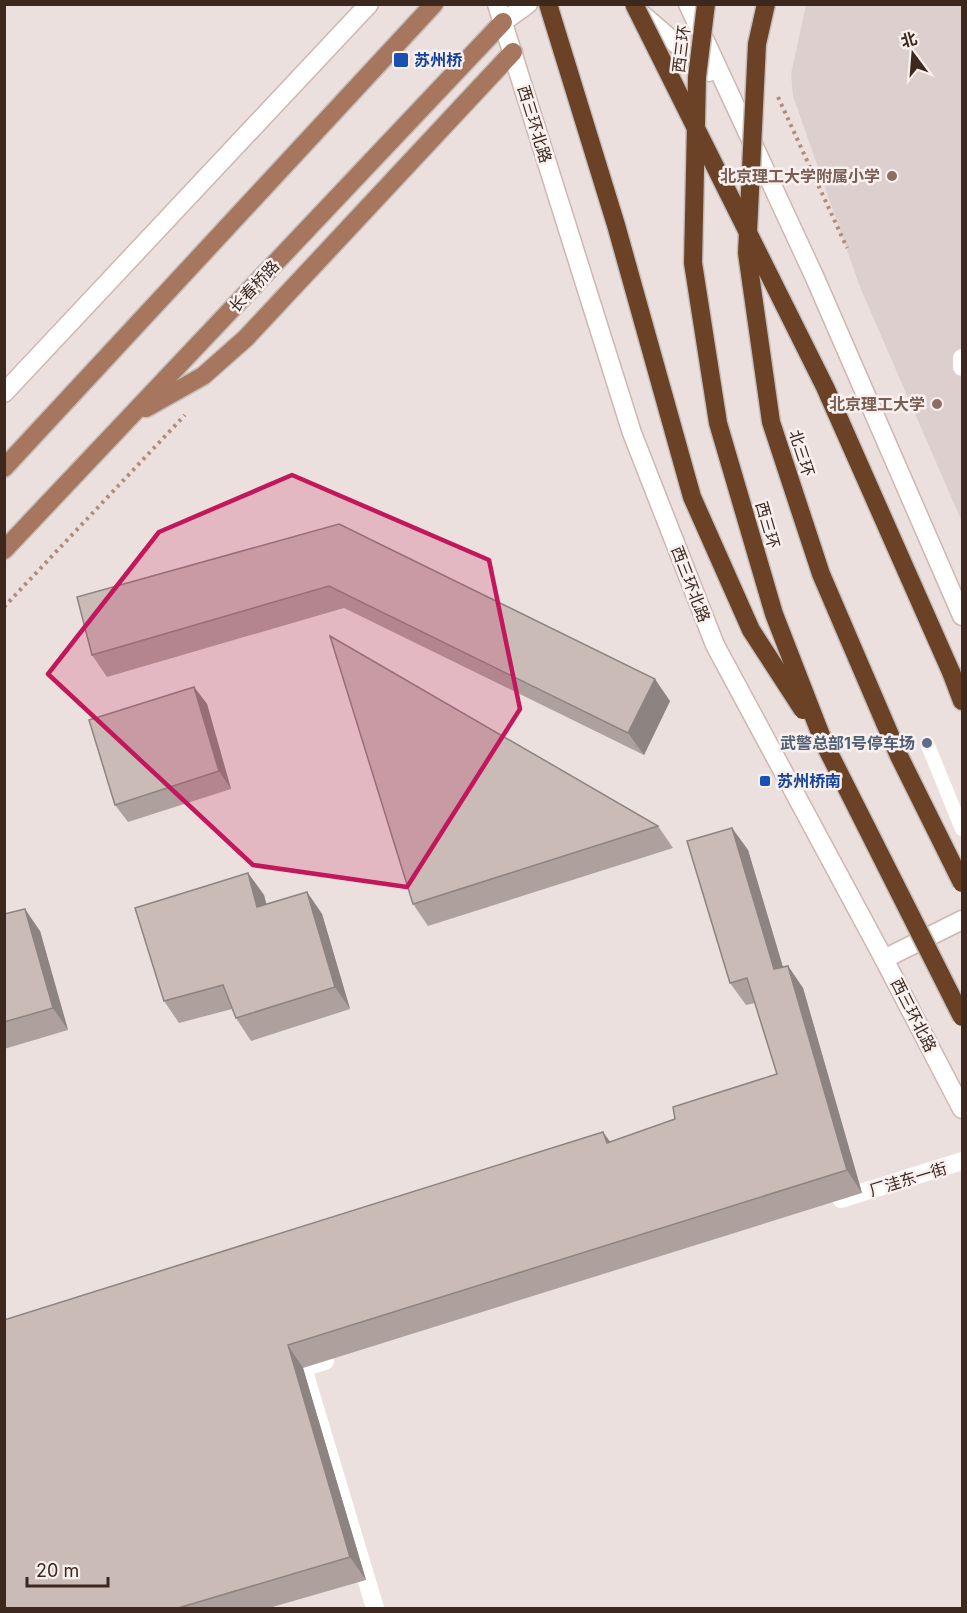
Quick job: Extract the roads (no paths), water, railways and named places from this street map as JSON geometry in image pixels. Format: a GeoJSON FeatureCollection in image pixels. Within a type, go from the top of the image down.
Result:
{"type":"FeatureCollection","features":[{"type":"Feature","properties":{"kind":"highway"},"geometry":{"type":"LineString","coordinates":[[548,4],[616,225],[692,497],[751,630],[824,743]]}},
{"type":"Feature","properties":{"kind":"highway"},"geometry":{"type":"LineString","coordinates":[[632,4],[825,387],[963,701]]}},
{"type":"Feature","properties":{"kind":"highway","name":"西三环"},"geometry":{"type":"LineString","coordinates":[[707,4],[697,77],[693,263],[718,423],[774,614],[824,743],[963,1017]]}},
{"type":"Feature","properties":{"kind":"highway","name":"北三环"},"geometry":{"type":"LineString","coordinates":[[766,4],[757,44],[747,253],[771,422],[821,574],[899,756],[963,883]]}},
{"type":"Feature","properties":{"kind":"main road"},"geometry":{"type":"LineString","coordinates":[[4,468],[434,4]]}},
{"type":"Feature","properties":{"kind":"main road","name":"长春桥路"},"geometry":{"type":"LineString","coordinates":[[4,550],[504,22]]}},
{"type":"Feature","properties":{"kind":"main road"},"geometry":{"type":"LineString","coordinates":[[131,416],[203,376],[246,338],[513,52]]}},
{"type":"Feature","properties":{"kind":"street"},"geometry":{"type":"LineString","coordinates":[[4,393],[369,4]]}},
{"type":"Feature","properties":{"kind":"street","name":"西三环北路"},"geometry":{"type":"LineString","coordinates":[[497,4],[632,433],[715,645],[963,1109]]}},
{"type":"Feature","properties":{"kind":"street"},"geometry":{"type":"LineString","coordinates":[[504,22],[528,4]]}},
{"type":"Feature","properties":{"kind":"street"},"geometry":{"type":"LineString","coordinates":[[632,4],[724,85]]}},
{"type":"Feature","properties":{"kind":"street"},"geometry":{"type":"LineString","coordinates":[[688,4],[815,278],[963,616]]}},
{"type":"Feature","properties":{"kind":"street"},"geometry":{"type":"LineString","coordinates":[[707,4],[712,58]]}},
{"type":"Feature","properties":{"kind":"street"},"geometry":{"type":"LineString","coordinates":[[963,358],[963,367]]}},
{"type":"Feature","properties":{"kind":"street"},"geometry":{"type":"LineString","coordinates":[[884,959],[963,920]]}},
{"type":"Feature","properties":{"kind":"street","name":"厂洼东一街"},"geometry":{"type":"LineString","coordinates":[[828,1203],[963,1161]]}},
{"type":"Feature","properties":{"kind":"street"},"geometry":{"type":"LineString","coordinates":[[338,1357],[303,1368],[375,1608]]}},
{"type":"Feature","properties":{"kind":"lane"},"geometry":{"type":"LineString","coordinates":[[927,743],[963,830]]}},
{"type":"Feature","properties":{"kind":"place","name":"苏州桥"},"geometry":{"type":"Point","coordinates":[401,60]}},
{"type":"Feature","properties":{"kind":"place","name":"北京理工大学附属小学"},"geometry":{"type":"Point","coordinates":[892,176]}},
{"type":"Feature","properties":{"kind":"place","name":"北京理工大学"},"geometry":{"type":"Point","coordinates":[937,404]}},
{"type":"Feature","properties":{"kind":"place","name":"武警总部1号停车场"},"geometry":{"type":"Point","coordinates":[927,743]}},
{"type":"Feature","properties":{"kind":"place","name":"苏州桥南"},"geometry":{"type":"Point","coordinates":[765,781]}}]}
